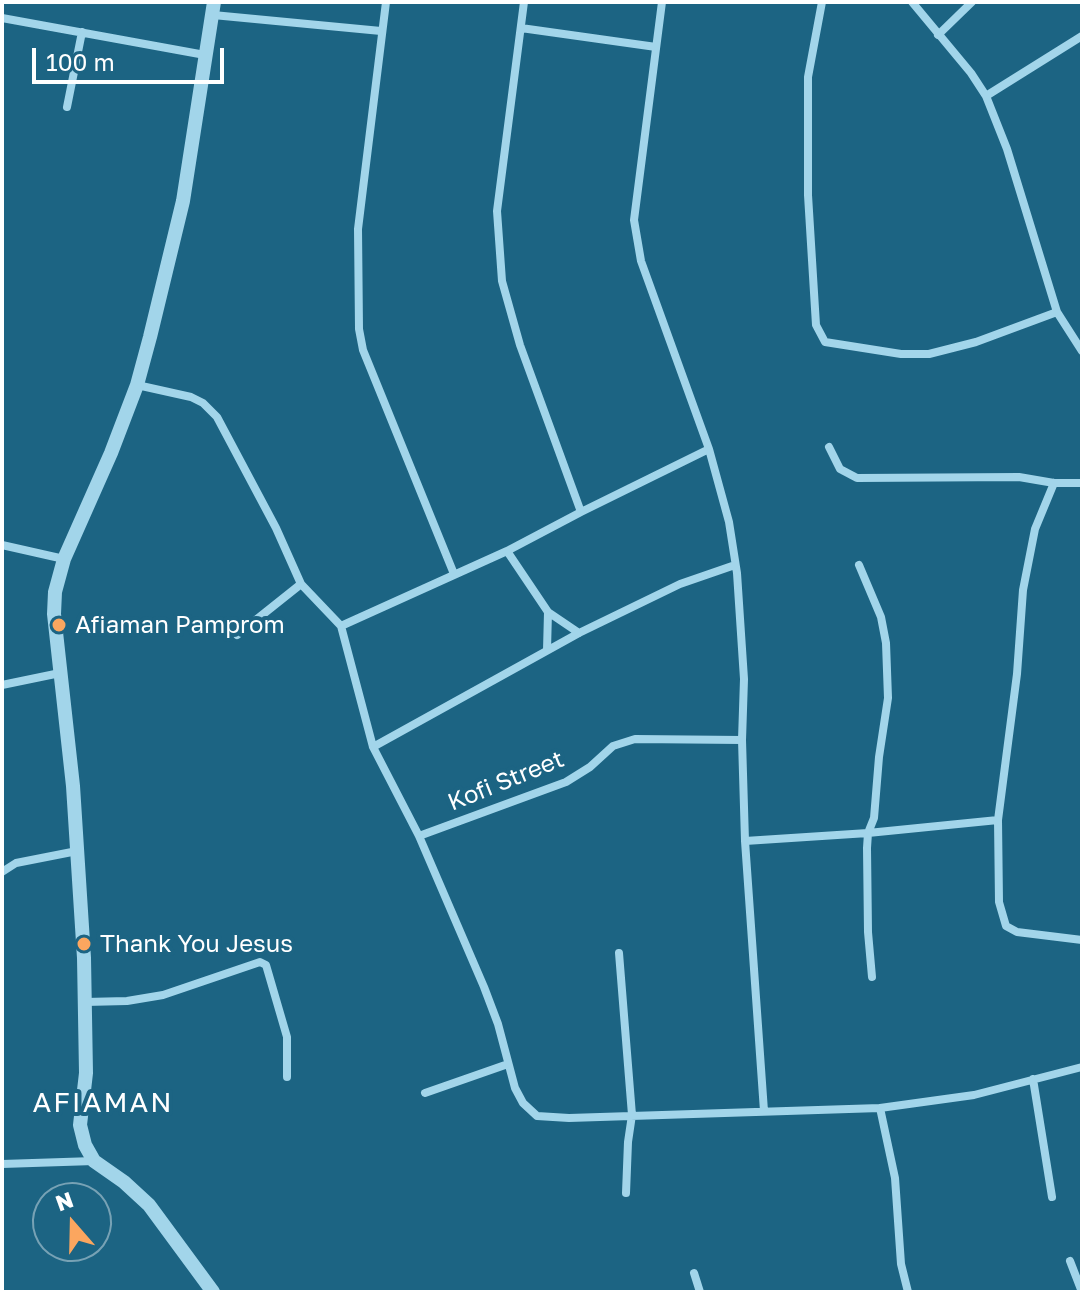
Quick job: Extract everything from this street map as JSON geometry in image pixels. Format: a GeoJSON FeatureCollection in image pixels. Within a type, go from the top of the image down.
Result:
{"type":"FeatureCollection","features":[{"type":"Feature","properties":{"kind":"street"},"geometry":{"type":"LineString","coordinates":[[386,2],[358,229],[359,329],[363,350],[454,574]]}},
{"type":"Feature","properties":{"kind":"street"},"geometry":{"type":"LineString","coordinates":[[524,2],[497,211],[502,281],[520,345],[581,512]]}},
{"type":"Feature","properties":{"kind":"street"},"geometry":{"type":"LineString","coordinates":[[662,2],[634,220],[641,261],[709,449],[729,522],[744,679],[745,841],[764,1111]]}},
{"type":"Feature","properties":{"kind":"street"},"geometry":{"type":"LineString","coordinates":[[822,2],[808,77],[808,195],[814,299],[819,334],[825,342],[917,356],[976,342],[1057,312]]}},
{"type":"Feature","properties":{"kind":"street"},"geometry":{"type":"LineString","coordinates":[[912,2],[971,73],[986,96],[1007,149],[1042,272],[1057,312],[1082,351]]}},
{"type":"Feature","properties":{"kind":"street"},"geometry":{"type":"LineString","coordinates":[[938,35],[972,2]]}},
{"type":"Feature","properties":{"kind":"street"},"geometry":{"type":"LineString","coordinates":[[213,1292],[149,1205],[94,1161],[85,1145],[80,1125],[86,1073],[85,1002],[73,786],[54,614],[55,592],[64,559],[137,385],[183,201],[214,9],[381,31]]}},
{"type":"Feature","properties":{"kind":"street"},"geometry":{"type":"LineString","coordinates":[[2,18],[205,55]]}},
{"type":"Feature","properties":{"kind":"street"},"geometry":{"type":"LineString","coordinates":[[521,28],[656,47]]}},
{"type":"Feature","properties":{"kind":"street"},"geometry":{"type":"LineString","coordinates":[[67,107],[82,32]]}},
{"type":"Feature","properties":{"kind":"street"},"geometry":{"type":"LineString","coordinates":[[986,96],[1082,36]]}},
{"type":"Feature","properties":{"kind":"street"},"geometry":{"type":"LineString","coordinates":[[137,385],[191,397],[203,403],[217,417],[276,528],[301,584],[341,626],[373,747],[419,836],[484,987],[498,1024],[515,1088],[523,1103],[537,1116],[880,1108],[974,1095],[1082,1067]]}},
{"type":"Feature","properties":{"kind":"street"},"geometry":{"type":"LineString","coordinates":[[829,447],[840,469],[857,478],[1019,477],[1054,483],[1082,483]]}},
{"type":"Feature","properties":{"kind":"street"},"geometry":{"type":"LineString","coordinates":[[341,626],[507,551],[709,449]]}},
{"type":"Feature","properties":{"kind":"street"},"geometry":{"type":"LineString","coordinates":[[1054,483],[1035,529],[1023,590],[1017,674],[998,820],[999,902],[1006,926],[1017,932],[1082,940]]}},
{"type":"Feature","properties":{"kind":"street"},"geometry":{"type":"LineString","coordinates":[[2,545],[64,559]]}},
{"type":"Feature","properties":{"kind":"street"},"geometry":{"type":"LineString","coordinates":[[507,551],[548,612],[579,633]]}},
{"type":"Feature","properties":{"kind":"street"},"geometry":{"type":"LineString","coordinates":[[373,747],[579,633],[680,584],[735,565]]}},
{"type":"Feature","properties":{"kind":"street"},"geometry":{"type":"LineString","coordinates":[[859,565],[881,617],[886,643],[888,698],[874,818],[868,833],[868,932],[872,977]]}},
{"type":"Feature","properties":{"kind":"street"},"geometry":{"type":"LineString","coordinates":[[237,635],[301,584]]}},
{"type":"Feature","properties":{"kind":"street"},"geometry":{"type":"LineString","coordinates":[[547,650],[548,612]]}},
{"type":"Feature","properties":{"kind":"street"},"geometry":{"type":"LineString","coordinates":[[2,685],[60,673]]}},
{"type":"Feature","properties":{"kind":"street","name":"Kofi Street"},"geometry":{"type":"LineString","coordinates":[[419,836],[566,782],[590,767],[613,746],[635,739],[742,740]]}},
{"type":"Feature","properties":{"kind":"street"},"geometry":{"type":"LineString","coordinates":[[745,841],[998,820]]}},
{"type":"Feature","properties":{"kind":"street"},"geometry":{"type":"LineString","coordinates":[[2,872],[16,863],[77,851]]}},
{"type":"Feature","properties":{"kind":"street"},"geometry":{"type":"LineString","coordinates":[[619,953],[632,1115],[626,1193]]}},
{"type":"Feature","properties":{"kind":"street"},"geometry":{"type":"LineString","coordinates":[[85,1002],[127,1001],[163,995],[260,962],[266,965],[287,1037],[287,1077]]}},
{"type":"Feature","properties":{"kind":"street"},"geometry":{"type":"LineString","coordinates":[[425,1093],[508,1064]]}},
{"type":"Feature","properties":{"kind":"street"},"geometry":{"type":"LineString","coordinates":[[1033,1079],[1052,1197]]}},
{"type":"Feature","properties":{"kind":"street"},"geometry":{"type":"LineString","coordinates":[[880,1108],[895,1178],[901,1264],[908,1292]]}},
{"type":"Feature","properties":{"kind":"street"},"geometry":{"type":"LineString","coordinates":[[2,1164],[94,1161]]}},
{"type":"Feature","properties":{"kind":"street"},"geometry":{"type":"LineString","coordinates":[[1070,1261],[1082,1292]]}},
{"type":"Feature","properties":{"kind":"street"},"geometry":{"type":"LineString","coordinates":[[694,1273],[700,1292]]}},
{"type":"Feature","properties":{"kind":"place","name":"Afiaman Pamprom"},"geometry":{"type":"Point","coordinates":[59,625]}},
{"type":"Feature","properties":{"kind":"place","name":"Thank You Jesus"},"geometry":{"type":"Point","coordinates":[84,944]}},
{"type":"Feature","properties":{"kind":"district","name":"AFIAMAN"},"geometry":{"type":"Point","coordinates":[103,1103]}}]}
